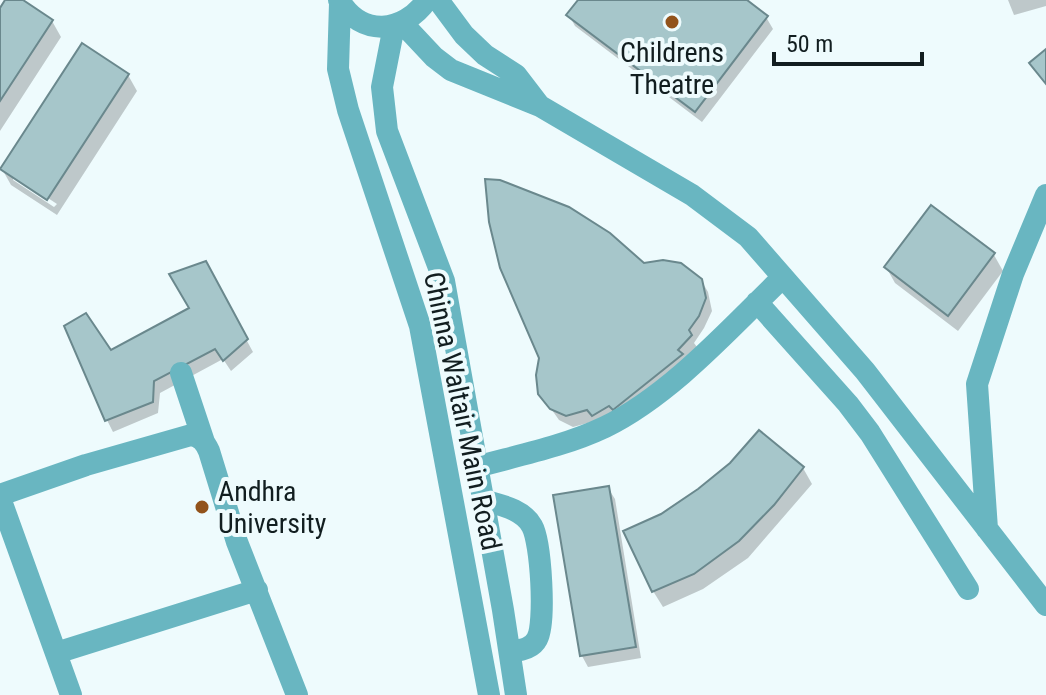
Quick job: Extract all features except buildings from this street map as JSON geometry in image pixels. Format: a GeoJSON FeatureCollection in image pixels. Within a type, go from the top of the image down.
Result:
{"type":"FeatureCollection","features":[{"type":"Feature","properties":{"kind":"street"},"geometry":{"type":"LineString","coordinates":[[339,2],[350,15],[378,27],[398,25],[415,15],[427,0]]}},
{"type":"Feature","properties":{"kind":"street"},"geometry":{"type":"LineString","coordinates":[[438,0],[464,35],[485,55],[516,75],[540,106]]}},
{"type":"Feature","properties":{"kind":"street","name":"Chinna Waltair Main Road"},"geometry":{"type":"LineString","coordinates":[[339,2],[338,69],[348,110],[420,326],[489,695]]}},
{"type":"Feature","properties":{"kind":"street"},"geometry":{"type":"LineString","coordinates":[[398,25],[451,70],[540,106],[692,195],[748,237],[865,371],[1046,605]]}},
{"type":"Feature","properties":{"kind":"street","name":"Chinna Waltair Main Road"},"geometry":{"type":"LineString","coordinates":[[398,25],[382,87],[387,131],[444,281],[516,695]]}},
{"type":"Feature","properties":{"kind":"street"},"geometry":{"type":"LineString","coordinates":[[987,529],[977,384],[1013,274],[1046,195]]}},
{"type":"Feature","properties":{"kind":"street"},"geometry":{"type":"LineString","coordinates":[[476,467],[567,443],[633,412],[702,355],[783,277]]}},
{"type":"Feature","properties":{"kind":"street"},"geometry":{"type":"LineString","coordinates":[[757,302],[870,433],[968,589]]}},
{"type":"Feature","properties":{"kind":"street"},"geometry":{"type":"LineString","coordinates":[[181,373],[237,542],[297,695]]}},
{"type":"Feature","properties":{"kind":"street"},"geometry":{"type":"LineString","coordinates":[[71,695],[0,496],[86,465],[191,435],[204,442]]}},
{"type":"Feature","properties":{"kind":"street"},"geometry":{"type":"LineString","coordinates":[[483,500],[509,508],[522,516],[532,525],[536,539],[543,607],[541,627],[536,641],[526,649],[510,652]]}},
{"type":"Feature","properties":{"kind":"street"},"geometry":{"type":"LineString","coordinates":[[56,653],[257,590]]}},
{"type":"Feature","properties":{"kind":"place","name":"Childrens Theatre"},"geometry":{"type":"Point","coordinates":[672,22]}},
{"type":"Feature","properties":{"kind":"place","name":"Andhra University"},"geometry":{"type":"Point","coordinates":[202,507]}}]}
